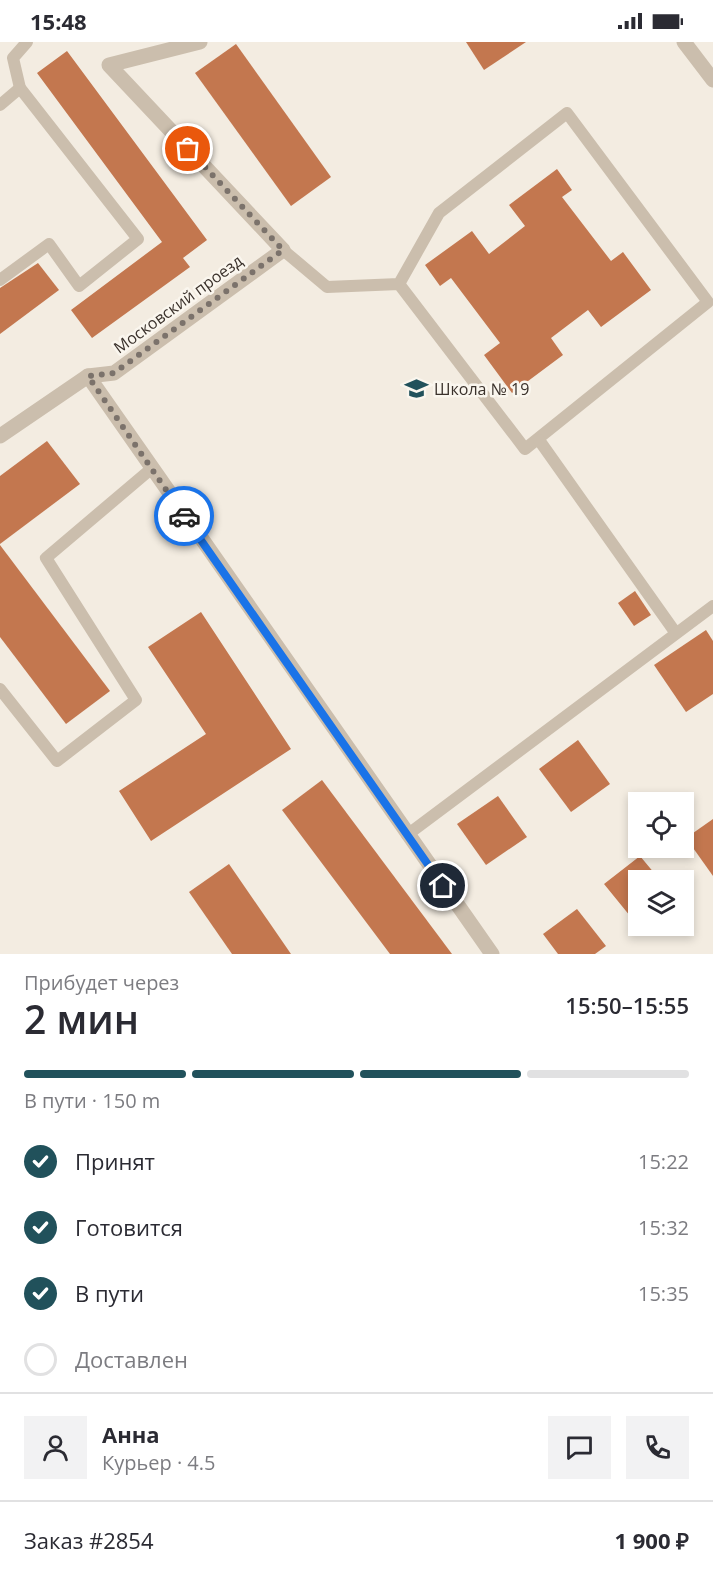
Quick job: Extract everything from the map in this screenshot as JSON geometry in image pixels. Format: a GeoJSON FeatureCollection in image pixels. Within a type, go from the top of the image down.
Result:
{"type":"FeatureCollection","features":[{"type":"Feature","properties":{"kind":"street"},"geometry":{"type":"LineString","coordinates":[[201,42],[109,65],[283,250]]}},
{"type":"Feature","properties":{"kind":"street"},"geometry":{"type":"LineString","coordinates":[[684,42],[713,80]]}},
{"type":"Feature","properties":{"kind":"street","name":"Московский проезд"},"geometry":{"type":"LineString","coordinates":[[0,436],[88,376],[114,373],[283,250]]}},
{"type":"Feature","properties":{"kind":"street"},"geometry":{"type":"LineString","coordinates":[[88,376],[407,836],[492,954]]}},
{"type":"Feature","properties":{"kind":"lane"},"geometry":{"type":"LineString","coordinates":[[0,280],[48,243],[79,286],[138,239],[20,88],[13,58],[27,42]]}},
{"type":"Feature","properties":{"kind":"lane"},"geometry":{"type":"LineString","coordinates":[[0,105],[20,88]]}},
{"type":"Feature","properties":{"kind":"lane"},"geometry":{"type":"LineString","coordinates":[[567,113],[708,302],[525,449],[399,284],[439,213],[567,113]]}},
{"type":"Feature","properties":{"kind":"lane"},"geometry":{"type":"LineString","coordinates":[[283,250],[327,287],[399,284]]}},
{"type":"Feature","properties":{"kind":"lane"},"geometry":{"type":"LineString","coordinates":[[539,440],[675,632]]}},
{"type":"Feature","properties":{"kind":"lane"},"geometry":{"type":"LineString","coordinates":[[0,689],[57,761],[136,700],[46,558],[151,469]]}},
{"type":"Feature","properties":{"kind":"lane"},"geometry":{"type":"LineString","coordinates":[[407,836],[675,632],[713,606]]}},
{"type":"Feature","properties":{"kind":"building"},"geometry":{"type":"Polygon","coordinates":[[[466,42],[526,42],[484,70],[466,42]]]}},
{"type":"Feature","properties":{"kind":"building"},"geometry":{"type":"Polygon","coordinates":[[[236,44],[331,177],[291,206],[195,73],[236,44]]]}},
{"type":"Feature","properties":{"kind":"building"},"geometry":{"type":"Polygon","coordinates":[[[67,51],[207,240],[183,258],[190,267],[92,338],[71,310],[162,242],[37,73],[67,51]]]}},
{"type":"Feature","properties":{"kind":"building","name":"Школа № 19"},"geometry":{"type":"Polygon","coordinates":[[[557,169],[572,190],[562,197],[611,261],[623,252],[651,290],[601,327],[588,310],[551,338],[563,355],[512,393],[484,355],[500,343],[451,278],[440,286],[425,265],[472,231],[489,254],[525,226],[509,205],[557,169]]]}},
{"type":"Feature","properties":{"kind":"building"},"geometry":{"type":"Polygon","coordinates":[[[38,263],[59,290],[0,334],[0,288],[38,263]]]}},
{"type":"Feature","properties":{"kind":"building"},"geometry":{"type":"Polygon","coordinates":[[[47,441],[80,484],[0,544],[0,476],[47,441]]]}},
{"type":"Feature","properties":{"kind":"building"},"geometry":{"type":"Polygon","coordinates":[[[0,545],[110,691],[66,724],[0,637],[0,545]]]}},
{"type":"Feature","properties":{"kind":"building"},"geometry":{"type":"Polygon","coordinates":[[[635,591],[651,615],[634,626],[618,603],[635,591]]]}},
{"type":"Feature","properties":{"kind":"building"},"geometry":{"type":"Polygon","coordinates":[[[201,612],[291,749],[151,841],[119,791],[206,734],[148,647],[201,612]]]}},
{"type":"Feature","properties":{"kind":"building"},"geometry":{"type":"Polygon","coordinates":[[[706,630],[713,641],[713,694],[686,712],[654,665],[706,630]]]}},
{"type":"Feature","properties":{"kind":"building"},"geometry":{"type":"Polygon","coordinates":[[[578,740],[610,784],[571,812],[539,769],[578,740]]]}},
{"type":"Feature","properties":{"kind":"building"},"geometry":{"type":"Polygon","coordinates":[[[322,780],[452,954],[390,954],[282,810],[322,780]]]}},
{"type":"Feature","properties":{"kind":"building"},"geometry":{"type":"Polygon","coordinates":[[[498,796],[527,837],[486,865],[457,824],[498,796]]]}},
{"type":"Feature","properties":{"kind":"building"},"geometry":{"type":"Polygon","coordinates":[[[713,819],[713,876],[694,849],[694,832],[713,819]]]}},
{"type":"Feature","properties":{"kind":"building"},"geometry":{"type":"Polygon","coordinates":[[[637,858],[642,858],[652,870],[628,870],[628,913],[604,884],[637,858]]]}},
{"type":"Feature","properties":{"kind":"building"},"geometry":{"type":"Polygon","coordinates":[[[229,864],[291,954],[232,954],[189,892],[229,864]]]}},
{"type":"Feature","properties":{"kind":"building"},"geometry":{"type":"Polygon","coordinates":[[[577,909],[606,946],[595,954],[558,954],[543,934],[577,909]]]}},
{"type":"Feature","properties":{"kind":"way so far"},"geometry":{"type":"LineString","coordinates":[[184,516],[88,376],[114,373],[283,250],[188,149]]}},
{"type":"Feature","properties":{"kind":"place","name":"Школа № 19"},"geometry":{"type":"Point","coordinates":[416,389]}},
{"type":"Feature","properties":{"kind":"route"},"geometry":{"type":"LineString","coordinates":[[184,516],[443,886]]}}]}
